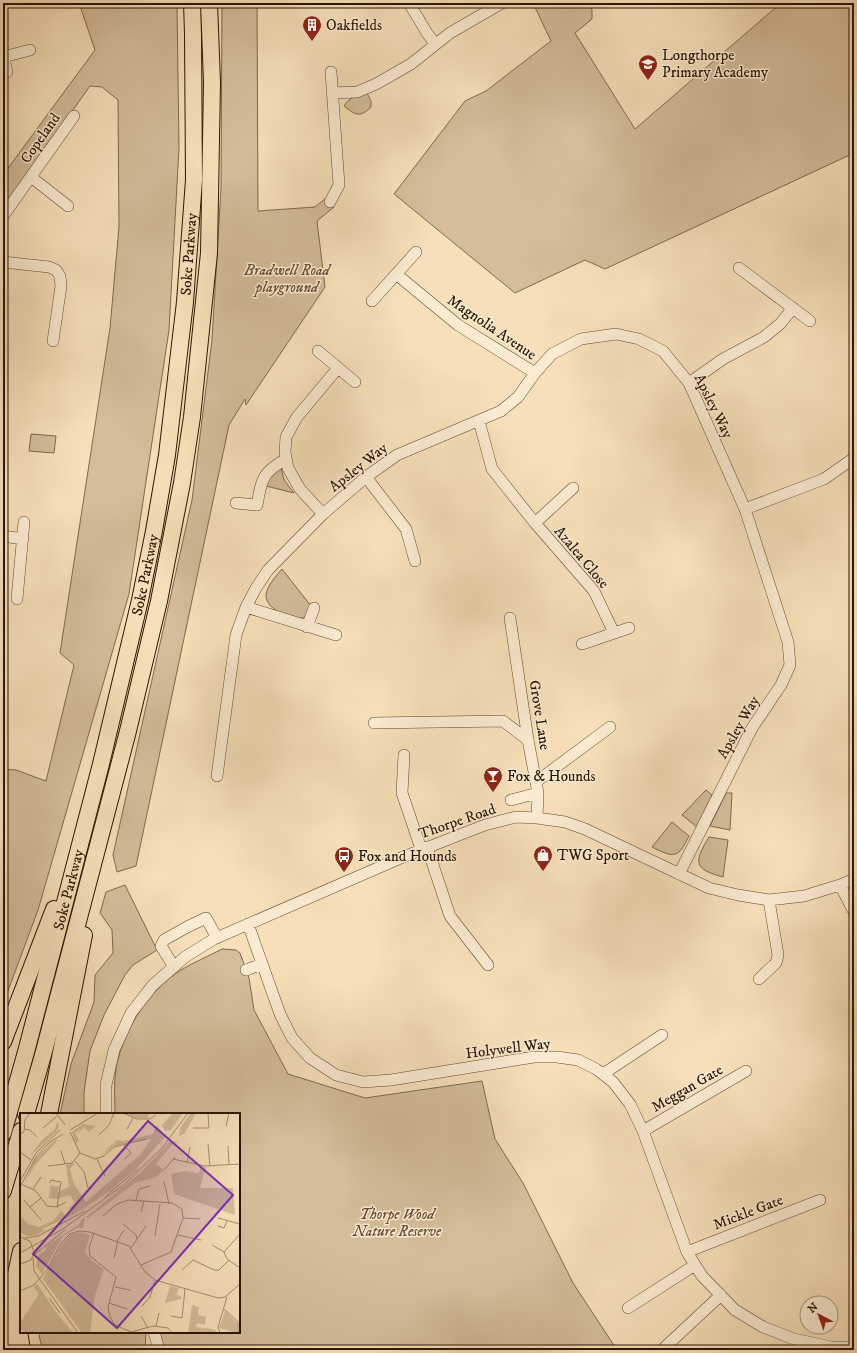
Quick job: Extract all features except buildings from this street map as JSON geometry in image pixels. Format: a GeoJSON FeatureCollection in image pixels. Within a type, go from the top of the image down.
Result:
{"type":"FeatureCollection","features":[{"type":"Feature","properties":{"kind":"highway","name":"Soke Parkway"},"geometry":{"type":"LineString","coordinates":[[3,1133],[26,1052],[101,764],[140,600],[167,455],[186,302],[194,180],[192,3]]}},
{"type":"Feature","properties":{"kind":"highway","name":"Soke Parkway"},"geometry":{"type":"LineString","coordinates":[[26,1113],[43,1055],[128,731],[159,601],[182,483],[192,418],[209,253],[212,82],[209,3]]}},
{"type":"Feature","properties":{"kind":"highway"},"geometry":{"type":"LineString","coordinates":[[3,1042],[81,838]]}},
{"type":"Feature","properties":{"kind":"highway"},"geometry":{"type":"LineString","coordinates":[[49,1113],[80,960],[100,840]]}},
{"type":"Feature","properties":{"kind":"highway"},"geometry":{"type":"LineString","coordinates":[[3,1191],[20,1134]]}},
{"type":"Feature","properties":{"kind":"highway"},"geometry":{"type":"LineString","coordinates":[[10,1348],[6,1320],[20,1256]]}},
{"type":"Feature","properties":{"kind":"highway"},"geometry":{"type":"LineString","coordinates":[[10,1348],[19,1325],[20,1297]]}},
{"type":"Feature","properties":{"kind":"street"},"geometry":{"type":"LineString","coordinates":[[409,3],[435,44]]}},
{"type":"Feature","properties":{"kind":"street"},"geometry":{"type":"LineString","coordinates":[[333,93],[357,92],[376,84],[411,64],[435,44],[502,3]]}},
{"type":"Feature","properties":{"kind":"street"},"geometry":{"type":"LineString","coordinates":[[7,72],[3,57],[30,50]]}},
{"type":"Feature","properties":{"kind":"street"},"geometry":{"type":"LineString","coordinates":[[330,202],[338,185],[332,72]]}},
{"type":"Feature","properties":{"kind":"street","name":"Copeland"},"geometry":{"type":"LineString","coordinates":[[3,216],[74,116]]}},
{"type":"Feature","properties":{"kind":"street"},"geometry":{"type":"LineString","coordinates":[[31,177],[68,206]]}},
{"type":"Feature","properties":{"kind":"street"},"geometry":{"type":"LineString","coordinates":[[372,301],[416,252]]}},
{"type":"Feature","properties":{"kind":"street"},"geometry":{"type":"LineString","coordinates":[[3,262],[49,267],[56,270],[60,276],[61,286],[53,341]]}},
{"type":"Feature","properties":{"kind":"street"},"geometry":{"type":"LineString","coordinates":[[739,268],[810,321]]}},
{"type":"Feature","properties":{"kind":"street","name":"Magnolia Avenue"},"geometry":{"type":"LineString","coordinates":[[396,274],[458,325],[535,373]]}},
{"type":"Feature","properties":{"kind":"street"},"geometry":{"type":"LineString","coordinates":[[689,383],[723,359],[764,336],[780,324],[793,308]]}},
{"type":"Feature","properties":{"kind":"street","name":"Apsley Way"},"geometry":{"type":"LineString","coordinates":[[217,776],[236,635],[246,607],[268,570],[323,514],[366,477],[397,455],[501,411],[518,397],[535,373],[552,354],[581,339],[616,334],[639,339],[663,351],[689,383],[745,508],[788,642],[790,665],[781,685],[752,728],[679,874]]}},
{"type":"Feature","properties":{"kind":"street"},"geometry":{"type":"LineString","coordinates":[[318,351],[354,382]]}},
{"type":"Feature","properties":{"kind":"street"},"geometry":{"type":"LineString","coordinates":[[323,514],[300,489],[288,468],[285,452],[286,437],[297,417],[338,368]]}},
{"type":"Feature","properties":{"kind":"street","name":"Azalea Close"},"geometry":{"type":"LineString","coordinates":[[479,421],[492,469],[535,523],[594,591],[614,633]]}},
{"type":"Feature","properties":{"kind":"street"},"geometry":{"type":"LineString","coordinates":[[745,508],[824,479],[854,458]]}},
{"type":"Feature","properties":{"kind":"street"},"geometry":{"type":"LineString","coordinates":[[236,504],[257,504],[261,481],[273,467],[286,459]]}},
{"type":"Feature","properties":{"kind":"street"},"geometry":{"type":"LineString","coordinates":[[366,477],[406,529],[415,561]]}},
{"type":"Feature","properties":{"kind":"street","name":"Azalea Close"},"geometry":{"type":"LineString","coordinates":[[535,523],[574,488]]}},
{"type":"Feature","properties":{"kind":"street"},"geometry":{"type":"LineString","coordinates":[[17,599],[24,522]]}},
{"type":"Feature","properties":{"kind":"street"},"geometry":{"type":"LineString","coordinates":[[3,536],[23,538]]}},
{"type":"Feature","properties":{"kind":"street"},"geometry":{"type":"LineString","coordinates":[[246,607],[336,635]]}},
{"type":"Feature","properties":{"kind":"street"},"geometry":{"type":"LineString","coordinates":[[307,627],[314,608]]}},
{"type":"Feature","properties":{"kind":"street","name":"Grove Lane"},"geometry":{"type":"LineString","coordinates":[[510,618],[528,740],[538,793],[537,818]]}},
{"type":"Feature","properties":{"kind":"street"},"geometry":{"type":"LineString","coordinates":[[582,644],[630,628]]}},
{"type":"Feature","properties":{"kind":"street"},"geometry":{"type":"LineString","coordinates":[[374,723],[503,721],[528,740]]}},
{"type":"Feature","properties":{"kind":"street"},"geometry":{"type":"LineString","coordinates":[[536,782],[610,727]]}},
{"type":"Feature","properties":{"kind":"street"},"geometry":{"type":"LineString","coordinates":[[404,755],[402,793],[450,916],[488,965]]}},
{"type":"Feature","properties":{"kind":"street"},"geometry":{"type":"LineString","coordinates":[[511,800],[538,793]]}},
{"type":"Feature","properties":{"kind":"street","name":"Thorpe Road"},"geometry":{"type":"LineString","coordinates":[[106,1113],[106,1085],[114,1050],[130,1013],[152,985],[185,957],[217,938],[248,924],[424,848],[485,825],[516,817],[566,822],[585,829],[709,888],[769,900],[804,896],[854,879]]}},
{"type":"Feature","properties":{"kind":"street"},"geometry":{"type":"LineString","coordinates":[[840,885],[854,912]]}},
{"type":"Feature","properties":{"kind":"street"},"geometry":{"type":"LineString","coordinates":[[759,979],[776,963],[778,955],[769,900]]}},
{"type":"Feature","properties":{"kind":"street"},"geometry":{"type":"LineString","coordinates":[[174,967],[161,946],[164,940],[206,918],[217,938]]}},
{"type":"Feature","properties":{"kind":"street","name":"Holywell Way"},"geometry":{"type":"LineString","coordinates":[[248,924],[280,1014],[292,1038],[310,1058],[336,1075],[363,1082],[391,1080],[534,1057],[557,1057],[578,1060],[596,1069],[613,1082],[630,1104],[643,1131],[687,1252],[702,1276],[735,1310],[764,1327],[794,1339],[831,1347],[854,1347]]}},
{"type":"Feature","properties":{"kind":"street"},"geometry":{"type":"LineString","coordinates":[[246,970],[262,964]]}},
{"type":"Feature","properties":{"kind":"street"},"geometry":{"type":"LineString","coordinates":[[603,1074],[662,1035]]}},
{"type":"Feature","properties":{"kind":"street","name":"Meggan Gate"},"geometry":{"type":"LineString","coordinates":[[643,1131],[746,1071]]}},
{"type":"Feature","properties":{"kind":"street","name":"Mickle Gate"},"geometry":{"type":"LineString","coordinates":[[687,1252],[820,1200]]}},
{"type":"Feature","properties":{"kind":"street"},"geometry":{"type":"LineString","coordinates":[[628,1308],[695,1265]]}},
{"type":"Feature","properties":{"kind":"street"},"geometry":{"type":"LineString","coordinates":[[663,1349],[720,1295]]}},
{"type":"Feature","properties":{"kind":"street"},"geometry":{"type":"LineString","coordinates":[[154,1333],[159,1350]]}},
{"type":"Feature","properties":{"kind":"green space"},"geometry":{"type":"Polygon","coordinates":[[[79,3],[177,5],[179,148],[169,330],[129,594],[38,910],[3,1004],[3,919],[5,913],[3,912],[3,769],[16,770],[46,781],[74,665],[60,653],[110,328],[119,227],[118,100],[102,87],[90,86],[3,208],[3,175],[95,50],[79,3]]]}},
{"type":"Feature","properties":{"kind":"green space","name":"Bradwell Road playground"},"geometry":{"type":"Polygon","coordinates":[[[257,3],[258,211],[315,207],[326,198],[334,207],[317,221],[325,287],[246,405],[245,399],[229,425],[136,866],[117,872],[113,855],[192,500],[212,340],[221,189],[222,4],[257,3]]]}},
{"type":"Feature","properties":{"kind":"green space"},"geometry":{"type":"Polygon","coordinates":[[[533,3],[588,3],[592,10],[592,19],[575,33],[635,129],[781,3],[854,3],[854,153],[605,269],[585,260],[515,293],[394,194],[465,101],[486,91],[551,41],[533,3]]]}},
{"type":"Feature","properties":{"kind":"green space"},"geometry":{"type":"Polygon","coordinates":[[[367,93],[371,101],[371,107],[364,113],[358,114],[351,112],[344,106],[348,100],[367,93]]]}},
{"type":"Feature","properties":{"kind":"green space"},"geometry":{"type":"Polygon","coordinates":[[[31,434],[56,436],[54,453],[29,451],[31,434]]]}},
{"type":"Feature","properties":{"kind":"green space"},"geometry":{"type":"Polygon","coordinates":[[[281,468],[284,480],[294,493],[266,486],[268,480],[281,468]]]}},
{"type":"Feature","properties":{"kind":"green space"},"geometry":{"type":"Polygon","coordinates":[[[282,569],[311,606],[305,617],[299,619],[287,616],[280,613],[268,603],[266,595],[268,588],[282,569]]]}},
{"type":"Feature","properties":{"kind":"green space"},"geometry":{"type":"Polygon","coordinates":[[[706,790],[712,795],[697,827],[682,815],[706,790]]]}},
{"type":"Feature","properties":{"kind":"green space"},"geometry":{"type":"Polygon","coordinates":[[[726,793],[732,793],[730,830],[710,826],[726,793]]]}},
{"type":"Feature","properties":{"kind":"green space"},"geometry":{"type":"Polygon","coordinates":[[[672,822],[689,836],[682,849],[675,854],[666,853],[652,847],[672,822]]]}},
{"type":"Feature","properties":{"kind":"green space"},"geometry":{"type":"Polygon","coordinates":[[[709,837],[728,840],[723,877],[706,871],[699,863],[701,853],[709,837]]]}},
{"type":"Feature","properties":{"kind":"green space"},"geometry":{"type":"Polygon","coordinates":[[[125,885],[157,950],[133,965],[125,975],[104,1015],[90,1051],[84,1092],[84,1113],[60,1113],[71,1064],[94,1002],[95,975],[113,953],[112,930],[100,913],[106,892],[125,885]]]}},
{"type":"Feature","properties":{"kind":"green space","name":"Thorpe Wood Nature Reserve"},"geometry":{"type":"Polygon","coordinates":[[[222,949],[236,950],[240,953],[249,978],[254,1010],[288,1074],[365,1098],[482,1081],[495,1139],[523,1183],[573,1283],[617,1350],[162,1350],[157,1333],[240,1333],[240,1113],[115,1113],[115,1077],[117,1062],[128,1032],[136,1017],[157,990],[169,979],[191,964],[222,949]]]}},
{"type":"Feature","properties":{"kind":"green space"},"geometry":{"type":"Polygon","coordinates":[[[40,1333],[146,1333],[145,1350],[43,1350],[39,1336],[40,1333]]]}},
{"type":"Feature","properties":{"kind":"place","name":"Oakfields"},"geometry":{"type":"Point","coordinates":[312,42]}},
{"type":"Feature","properties":{"kind":"place","name":"Longthorpe Primary Academy"},"geometry":{"type":"Point","coordinates":[648,81]}},
{"type":"Feature","properties":{"kind":"place","name":"Fox & Hounds"},"geometry":{"type":"Point","coordinates":[493,793]}},
{"type":"Feature","properties":{"kind":"place","name":"TWG Sport"},"geometry":{"type":"Point","coordinates":[543,872]}},
{"type":"Feature","properties":{"kind":"place","name":"Fox and Hounds"},"geometry":{"type":"Point","coordinates":[344,873]}}]}
